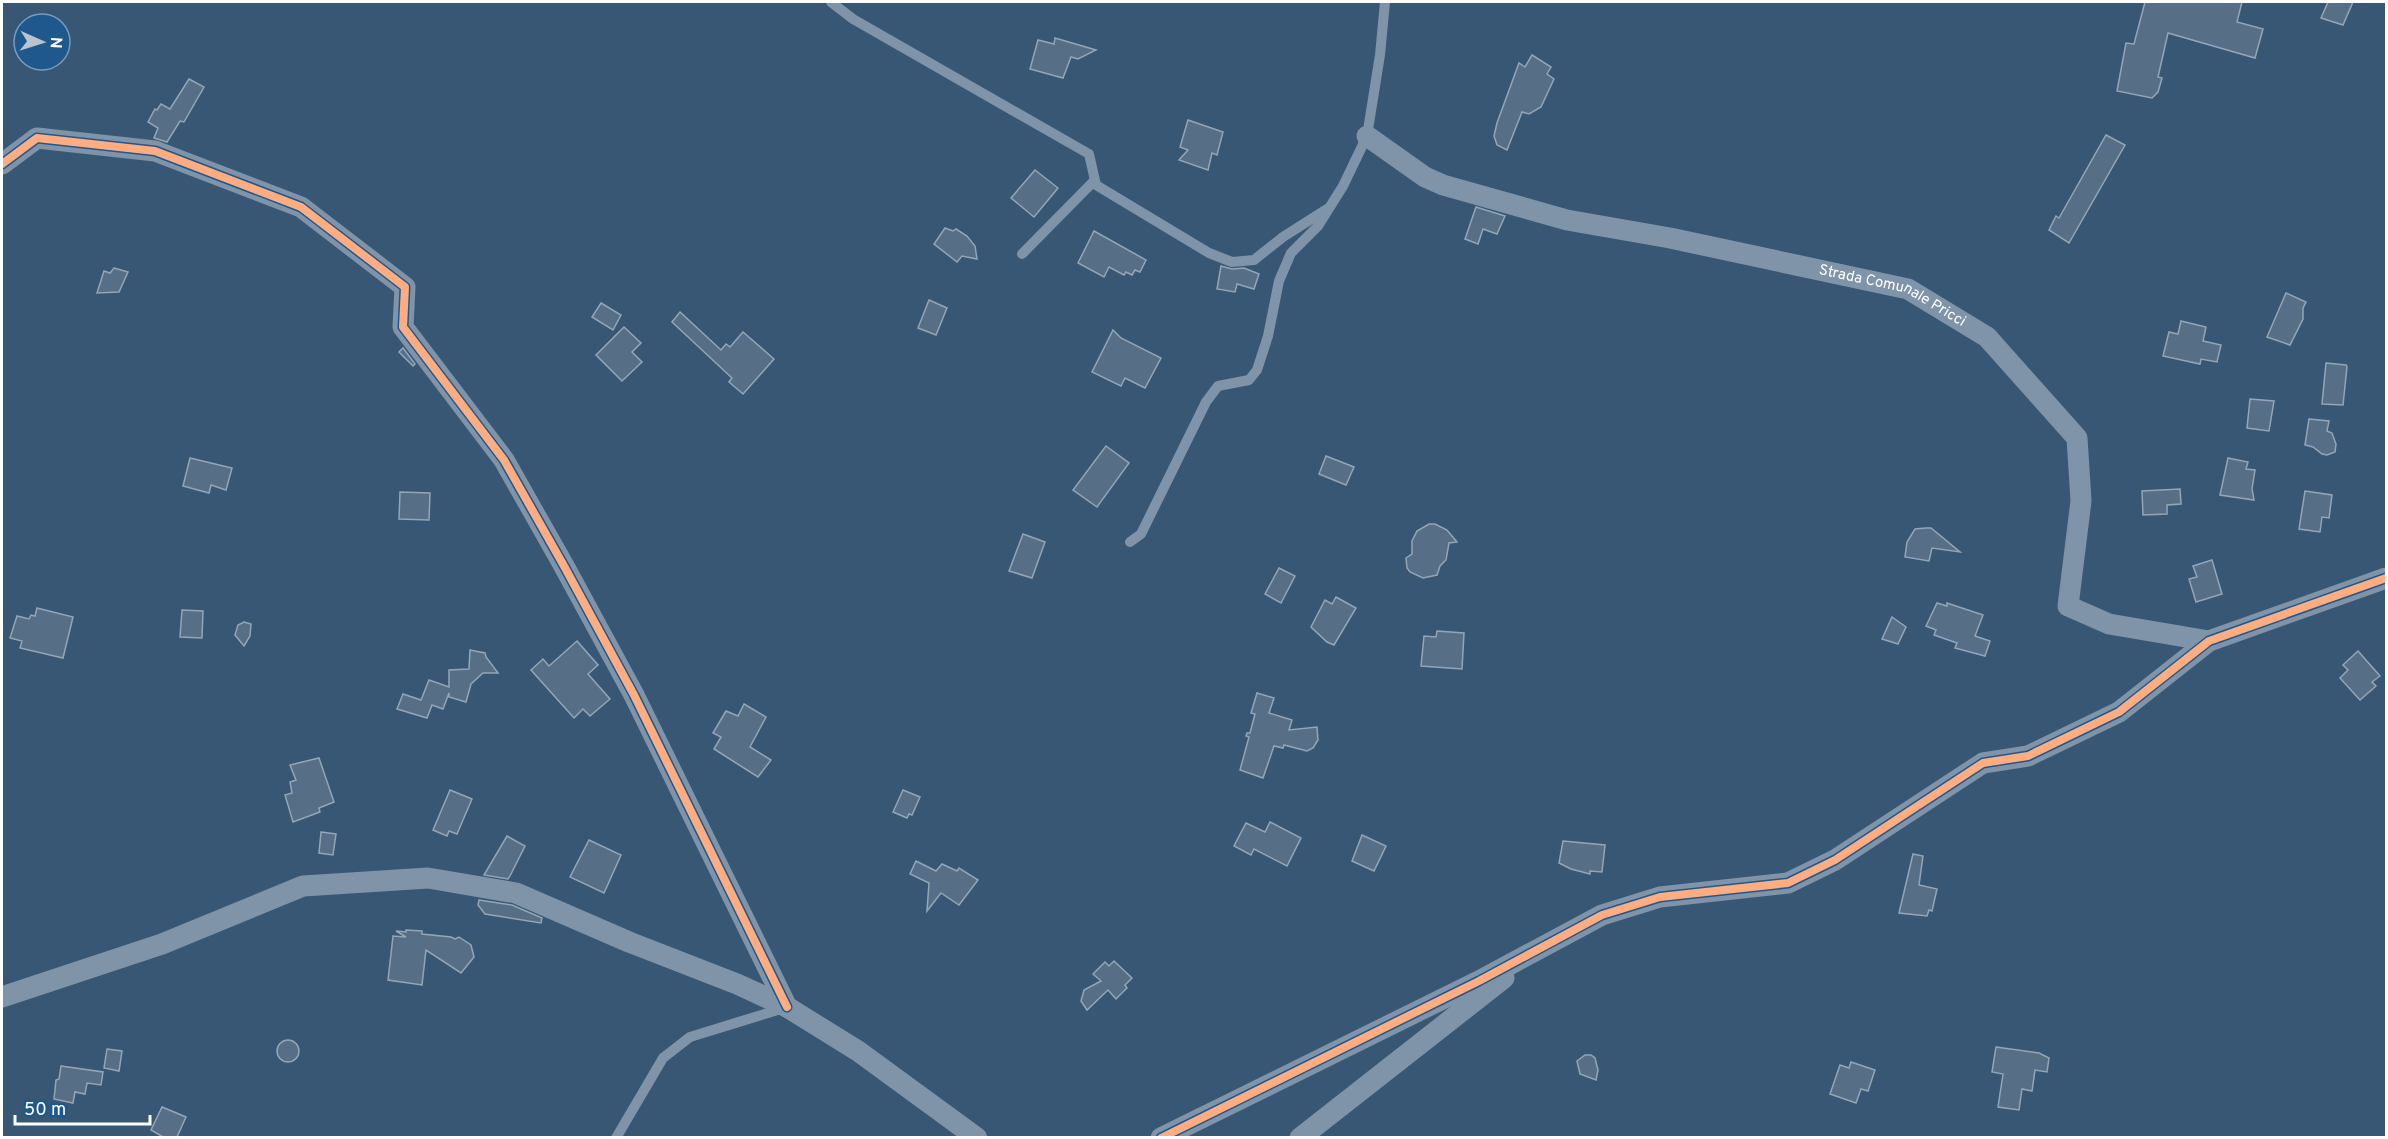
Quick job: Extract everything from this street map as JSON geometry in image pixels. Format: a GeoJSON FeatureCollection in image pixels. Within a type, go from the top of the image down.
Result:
{"type":"FeatureCollection","features":[{"type":"Feature","properties":{"kind":"street","name":"Strada Comunale Pricci"},"geometry":{"type":"LineString","coordinates":[[1367,136],[1425,177],[1443,185],[1567,220],[1670,238],[1908,289],[1987,337],[2077,438],[2081,501],[2068,606],[2109,624],[2209,641]]}},
{"type":"Feature","properties":{"kind":"street"},"geometry":{"type":"LineString","coordinates":[[2,164],[37,138],[155,151],[301,207],[405,287],[403,327],[504,460],[559,556],[639,706],[787,1007]]}},
{"type":"Feature","properties":{"kind":"street"},"geometry":{"type":"LineString","coordinates":[[1161,1137],[1469,986],[1602,915],[1660,897],[1788,883],[1835,860],[1983,763],[2028,756],[2119,712],[2209,641],[2386,578]]}},
{"type":"Feature","properties":{"kind":"street"},"geometry":{"type":"LineString","coordinates":[[2,996],[162,944],[303,886],[428,878],[516,893],[629,942],[737,984],[787,1007],[858,1051],[977,1137]]}},
{"type":"Feature","properties":{"kind":"street"},"geometry":{"type":"LineString","coordinates":[[1300,1137],[1550,943]]}},
{"type":"Feature","properties":{"kind":"lane"},"geometry":{"type":"LineString","coordinates":[[831,2],[853,19],[1089,154],[1096,186],[1209,254],[1232,262],[1254,260],[1283,237],[1330,207]]}},
{"type":"Feature","properties":{"kind":"lane"},"geometry":{"type":"LineString","coordinates":[[1130,542],[1141,534],[1206,402],[1218,386],[1249,381],[1257,370],[1268,336],[1279,281],[1292,253],[1318,226],[1343,186],[1367,136],[1379,65],[1385,2]]}},
{"type":"Feature","properties":{"kind":"lane"},"geometry":{"type":"LineString","coordinates":[[1022,254],[1094,181]]}},
{"type":"Feature","properties":{"kind":"lane"},"geometry":{"type":"LineString","coordinates":[[616,1137],[663,1058],[690,1037],[787,1007]]}},
{"type":"Feature","properties":{"kind":"building"},"geometry":{"type":"Polygon","coordinates":[[[2145,2],[2242,2],[2237,22],[2263,29],[2255,58],[2168,33],[2158,77],[2162,78],[2158,92],[2152,98],[2117,91],[2126,43],[2134,44],[2145,2]]]}},
{"type":"Feature","properties":{"kind":"building"},"geometry":{"type":"Polygon","coordinates":[[[2328,2],[2353,2],[2343,25],[2321,18],[2328,2]]]}},
{"type":"Feature","properties":{"kind":"building"},"geometry":{"type":"Polygon","coordinates":[[[1055,38],[1096,50],[1078,59],[1071,57],[1063,78],[1030,69],[1038,40],[1054,44],[1055,38]]]}},
{"type":"Feature","properties":{"kind":"building"},"geometry":{"type":"Polygon","coordinates":[[[1532,55],[1551,67],[1547,74],[1554,79],[1541,107],[1529,114],[1522,112],[1507,150],[1497,145],[1494,136],[1497,123],[1519,63],[1525,67],[1532,55]]]}},
{"type":"Feature","properties":{"kind":"building"},"geometry":{"type":"Polygon","coordinates":[[[189,79],[204,87],[184,122],[180,121],[167,142],[154,138],[158,128],[148,122],[155,109],[157,110],[161,104],[170,109],[189,79]]]}},
{"type":"Feature","properties":{"kind":"building"},"geometry":{"type":"Polygon","coordinates":[[[1188,120],[1223,132],[1217,155],[1212,153],[1208,170],[1179,160],[1188,150],[1180,147],[1188,120]]]}},
{"type":"Feature","properties":{"kind":"building"},"geometry":{"type":"Polygon","coordinates":[[[2106,135],[2125,145],[2069,243],[2049,230],[2056,216],[2059,218],[2106,135]]]}},
{"type":"Feature","properties":{"kind":"building"},"geometry":{"type":"Polygon","coordinates":[[[1035,170],[1058,188],[1034,217],[1011,198],[1035,170]]]}},
{"type":"Feature","properties":{"kind":"building"},"geometry":{"type":"Polygon","coordinates":[[[1476,207],[1505,216],[1497,234],[1483,229],[1478,244],[1465,239],[1476,207]]]}},
{"type":"Feature","properties":{"kind":"building"},"geometry":{"type":"Polygon","coordinates":[[[945,228],[953,231],[956,229],[967,236],[975,246],[977,259],[962,256],[957,262],[934,244],[945,228]]]}},
{"type":"Feature","properties":{"kind":"building"},"geometry":{"type":"Polygon","coordinates":[[[1094,231],[1146,260],[1140,272],[1135,270],[1132,275],[1126,272],[1124,275],[1109,267],[1104,277],[1078,263],[1094,231]]]}},
{"type":"Feature","properties":{"kind":"building"},"geometry":{"type":"Polygon","coordinates":[[[1221,266],[1232,269],[1244,268],[1259,274],[1254,289],[1237,284],[1235,292],[1217,289],[1221,266]]]}},
{"type":"Feature","properties":{"kind":"building"},"geometry":{"type":"Polygon","coordinates":[[[114,268],[128,272],[119,292],[97,293],[104,271],[110,273],[114,268]]]}},
{"type":"Feature","properties":{"kind":"building"},"geometry":{"type":"Polygon","coordinates":[[[2286,293],[2306,302],[2303,308],[2303,319],[2290,345],[2267,337],[2286,293]]]}},
{"type":"Feature","properties":{"kind":"building"},"geometry":{"type":"Polygon","coordinates":[[[929,300],[947,308],[936,335],[918,328],[929,300]]]}},
{"type":"Feature","properties":{"kind":"building"},"geometry":{"type":"Polygon","coordinates":[[[601,303],[621,315],[613,330],[592,317],[601,303]]]}},
{"type":"Feature","properties":{"kind":"building"},"geometry":{"type":"Polygon","coordinates":[[[680,312],[721,350],[726,344],[730,347],[743,332],[774,359],[743,394],[729,382],[732,378],[672,322],[680,312]]]}},
{"type":"Feature","properties":{"kind":"building"},"geometry":{"type":"Polygon","coordinates":[[[2181,321],[2206,327],[2203,341],[2221,345],[2217,362],[2201,359],[2200,364],[2163,356],[2169,332],[2178,334],[2181,321]]]}},
{"type":"Feature","properties":{"kind":"building"},"geometry":{"type":"Polygon","coordinates":[[[624,327],[641,343],[632,352],[642,362],[622,381],[596,355],[624,327]]]}},
{"type":"Feature","properties":{"kind":"building"},"geometry":{"type":"Polygon","coordinates":[[[1113,330],[1121,338],[1161,358],[1145,388],[1125,378],[1121,386],[1092,372],[1113,330]]]}},
{"type":"Feature","properties":{"kind":"building"},"geometry":{"type":"Polygon","coordinates":[[[403,348],[415,364],[413,366],[399,352],[403,348]]]}},
{"type":"Feature","properties":{"kind":"building"},"geometry":{"type":"Polygon","coordinates":[[[2326,363],[2347,367],[2343,405],[2322,404],[2326,363]]]}},
{"type":"Feature","properties":{"kind":"building"},"geometry":{"type":"Polygon","coordinates":[[[2250,399],[2274,401],[2269,431],[2247,428],[2250,399]]]}},
{"type":"Feature","properties":{"kind":"building"},"geometry":{"type":"Polygon","coordinates":[[[2309,419],[2329,421],[2327,431],[2332,433],[2336,444],[2335,452],[2322,454],[2313,447],[2305,445],[2309,419]]]}},
{"type":"Feature","properties":{"kind":"building"},"geometry":{"type":"Polygon","coordinates":[[[1106,446],[1129,463],[1097,507],[1073,490],[1106,446]]]}},
{"type":"Feature","properties":{"kind":"building"},"geometry":{"type":"Polygon","coordinates":[[[1326,456],[1354,467],[1346,485],[1319,474],[1326,456]]]}},
{"type":"Feature","properties":{"kind":"building"},"geometry":{"type":"Polygon","coordinates":[[[190,458],[232,468],[226,490],[211,485],[209,493],[183,486],[190,458]]]}},
{"type":"Feature","properties":{"kind":"building"},"geometry":{"type":"Polygon","coordinates":[[[2228,458],[2248,462],[2246,469],[2255,470],[2252,489],[2254,500],[2220,495],[2228,458]]]}},
{"type":"Feature","properties":{"kind":"building"},"geometry":{"type":"Polygon","coordinates":[[[2180,489],[2181,504],[2167,505],[2167,514],[2143,515],[2142,491],[2180,489]]]}},
{"type":"Feature","properties":{"kind":"building"},"geometry":{"type":"Polygon","coordinates":[[[2305,491],[2332,495],[2329,518],[2322,517],[2320,532],[2299,529],[2305,491]]]}},
{"type":"Feature","properties":{"kind":"building"},"geometry":{"type":"Polygon","coordinates":[[[400,492],[430,493],[429,520],[399,519],[400,492]]]}},
{"type":"Feature","properties":{"kind":"building"},"geometry":{"type":"Polygon","coordinates":[[[1429,524],[1435,524],[1447,530],[1457,542],[1449,543],[1446,560],[1440,566],[1437,575],[1423,578],[1410,572],[1406,558],[1412,554],[1412,541],[1417,531],[1429,524]]]}},
{"type":"Feature","properties":{"kind":"building"},"geometry":{"type":"Polygon","coordinates":[[[1931,528],[1960,552],[1932,548],[1929,561],[1905,557],[1907,542],[1915,529],[1931,528]]]}},
{"type":"Feature","properties":{"kind":"building"},"geometry":{"type":"Polygon","coordinates":[[[1023,534],[1045,542],[1032,578],[1009,571],[1023,534]]]}},
{"type":"Feature","properties":{"kind":"building"},"geometry":{"type":"Polygon","coordinates":[[[2212,560],[2222,594],[2196,602],[2189,579],[2197,577],[2193,566],[2212,560]]]}},
{"type":"Feature","properties":{"kind":"building"},"geometry":{"type":"Polygon","coordinates":[[[1279,568],[1295,576],[1281,603],[1265,594],[1279,568]]]}},
{"type":"Feature","properties":{"kind":"building"},"geometry":{"type":"Polygon","coordinates":[[[1336,597],[1356,608],[1334,645],[1327,642],[1311,627],[1325,600],[1332,604],[1336,597]]]}},
{"type":"Feature","properties":{"kind":"building"},"geometry":{"type":"Polygon","coordinates":[[[1937,603],[1947,606],[1947,603],[1983,615],[1975,636],[1990,641],[1985,656],[1955,648],[1957,643],[1934,635],[1936,630],[1926,626],[1937,603]]]}},
{"type":"Feature","properties":{"kind":"building"},"geometry":{"type":"Polygon","coordinates":[[[37,608],[73,617],[63,658],[20,648],[22,641],[10,638],[17,616],[29,619],[31,615],[35,616],[37,608]]]}},
{"type":"Feature","properties":{"kind":"building"},"geometry":{"type":"Polygon","coordinates":[[[182,610],[203,611],[202,638],[180,637],[182,610]]]}},
{"type":"Feature","properties":{"kind":"building"},"geometry":{"type":"Polygon","coordinates":[[[1892,617],[1906,627],[1898,644],[1882,639],[1892,617]]]}},
{"type":"Feature","properties":{"kind":"building"},"geometry":{"type":"Polygon","coordinates":[[[244,622],[251,624],[250,636],[244,646],[235,635],[238,625],[244,622]]]}},
{"type":"Feature","properties":{"kind":"building"},"geometry":{"type":"Polygon","coordinates":[[[1437,631],[1464,633],[1462,669],[1421,666],[1424,636],[1436,637],[1437,631]]]}},
{"type":"Feature","properties":{"kind":"building"},"geometry":{"type":"Polygon","coordinates":[[[577,641],[598,665],[588,674],[610,699],[590,716],[583,709],[574,718],[531,670],[543,659],[549,666],[577,641]]]}},
{"type":"Feature","properties":{"kind":"building"},"geometry":{"type":"Polygon","coordinates":[[[470,650],[485,653],[498,673],[483,673],[471,684],[466,702],[449,697],[449,693],[443,709],[432,705],[427,718],[397,709],[403,694],[421,700],[429,680],[449,687],[449,670],[469,669],[470,650]]]}},
{"type":"Feature","properties":{"kind":"building"},"geometry":{"type":"Polygon","coordinates":[[[2358,651],[2380,676],[2372,682],[2376,686],[2360,700],[2340,678],[2348,670],[2343,665],[2358,651]]]}},
{"type":"Feature","properties":{"kind":"building"},"geometry":{"type":"Polygon","coordinates":[[[1257,693],[1274,698],[1269,713],[1292,720],[1289,730],[1317,727],[1318,740],[1313,748],[1307,751],[1284,745],[1283,748],[1274,746],[1263,778],[1240,770],[1249,737],[1246,736],[1250,733],[1255,714],[1251,713],[1257,693]]]}},
{"type":"Feature","properties":{"kind":"building"},"geometry":{"type":"Polygon","coordinates":[[[744,704],[766,717],[750,747],[771,760],[758,777],[714,749],[721,737],[713,733],[726,711],[738,716],[744,704]]]}},
{"type":"Feature","properties":{"kind":"building"},"geometry":{"type":"Polygon","coordinates":[[[319,758],[334,802],[319,808],[320,812],[293,822],[285,795],[292,793],[290,782],[296,780],[290,765],[319,758]]]}},
{"type":"Feature","properties":{"kind":"building"},"geometry":{"type":"Polygon","coordinates":[[[450,790],[472,799],[457,834],[449,831],[447,836],[433,830],[450,790]]]}},
{"type":"Feature","properties":{"kind":"building"},"geometry":{"type":"Polygon","coordinates":[[[903,790],[920,797],[912,815],[909,814],[907,818],[893,812],[903,790]]]}},
{"type":"Feature","properties":{"kind":"building"},"geometry":{"type":"Polygon","coordinates":[[[1270,822],[1301,838],[1287,866],[1254,849],[1251,855],[1234,846],[1246,823],[1265,832],[1270,822]]]}},
{"type":"Feature","properties":{"kind":"building"},"geometry":{"type":"Polygon","coordinates":[[[321,832],[336,834],[333,855],[319,853],[321,832]]]}},
{"type":"Feature","properties":{"kind":"building"},"geometry":{"type":"Polygon","coordinates":[[[1362,835],[1386,846],[1374,871],[1352,861],[1362,835]]]}},
{"type":"Feature","properties":{"kind":"building"},"geometry":{"type":"Polygon","coordinates":[[[507,836],[525,846],[511,874],[508,879],[484,875],[507,836]]]}},
{"type":"Feature","properties":{"kind":"building"},"geometry":{"type":"Polygon","coordinates":[[[589,840],[621,855],[604,893],[570,877],[589,840]]]}},
{"type":"Feature","properties":{"kind":"building"},"geometry":{"type":"Polygon","coordinates":[[[1563,841],[1605,845],[1602,872],[1590,871],[1590,874],[1559,863],[1563,841]]]}},
{"type":"Feature","properties":{"kind":"building"},"geometry":{"type":"Polygon","coordinates":[[[1913,854],[1923,856],[1919,885],[1937,889],[1932,911],[1929,910],[1927,916],[1899,913],[1913,854]]]}},
{"type":"Feature","properties":{"kind":"building"},"geometry":{"type":"Polygon","coordinates":[[[916,861],[936,871],[942,864],[957,871],[959,868],[978,880],[959,905],[941,893],[927,911],[929,883],[910,874],[916,861]]]}},
{"type":"Feature","properties":{"kind":"building"},"geometry":{"type":"Polygon","coordinates":[[[479,900],[512,905],[542,918],[541,923],[485,914],[478,905],[479,900]]]}},
{"type":"Feature","properties":{"kind":"building"},"geometry":{"type":"Polygon","coordinates":[[[406,930],[422,931],[422,934],[455,939],[459,937],[471,945],[474,957],[461,973],[426,950],[422,985],[388,980],[393,936],[406,937],[396,931],[406,932],[406,930]]]}},
{"type":"Feature","properties":{"kind":"building"},"geometry":{"type":"Polygon","coordinates":[[[1114,961],[1132,978],[1125,985],[1127,988],[1116,999],[1108,990],[1087,1010],[1081,1001],[1084,990],[1101,981],[1093,974],[1105,962],[1109,966],[1114,961]]]}},
{"type":"Feature","properties":{"kind":"building"},"geometry":{"type":"Polygon","coordinates":[[[288,1040],[296,1043],[299,1051],[296,1059],[288,1062],[280,1059],[277,1051],[280,1043],[288,1040]]]}},
{"type":"Feature","properties":{"kind":"building"},"geometry":{"type":"Polygon","coordinates":[[[1996,1047],[2039,1053],[2049,1058],[2047,1072],[2035,1070],[2032,1091],[2022,1089],[2019,1110],[1998,1107],[2003,1074],[1992,1072],[1996,1047]]]}},
{"type":"Feature","properties":{"kind":"building"},"geometry":{"type":"Polygon","coordinates":[[[107,1049],[122,1051],[119,1071],[104,1068],[107,1049]]]}},
{"type":"Feature","properties":{"kind":"building"},"geometry":{"type":"Polygon","coordinates":[[[1585,1055],[1595,1058],[1598,1070],[1596,1080],[1580,1074],[1577,1061],[1585,1055]]]}},
{"type":"Feature","properties":{"kind":"building"},"geometry":{"type":"Polygon","coordinates":[[[1851,1062],[1875,1070],[1868,1091],[1861,1089],[1856,1103],[1830,1094],[1840,1065],[1849,1068],[1851,1062]]]}},
{"type":"Feature","properties":{"kind":"building"},"geometry":{"type":"Polygon","coordinates":[[[61,1066],[103,1072],[101,1085],[87,1083],[85,1094],[75,1092],[73,1103],[54,1099],[56,1080],[59,1079],[61,1066]]]}},
{"type":"Feature","properties":{"kind":"building"},"geometry":{"type":"Polygon","coordinates":[[[162,1107],[186,1117],[177,1137],[163,1137],[151,1130],[162,1107]]]}},
{"type":"Feature","properties":{"kind":"cycle path"},"geometry":{"type":"LineString","coordinates":[[2,164],[37,138],[155,151],[301,207],[405,287],[403,327],[504,460],[564,566],[634,695],[787,1007]]}},
{"type":"Feature","properties":{"kind":"cycle path"},"geometry":{"type":"LineString","coordinates":[[1161,1138],[1479,981],[1602,915],[1660,897],[1788,883],[1835,860],[1983,763],[2028,756],[2119,712],[2209,641],[2386,578]]}}]}
